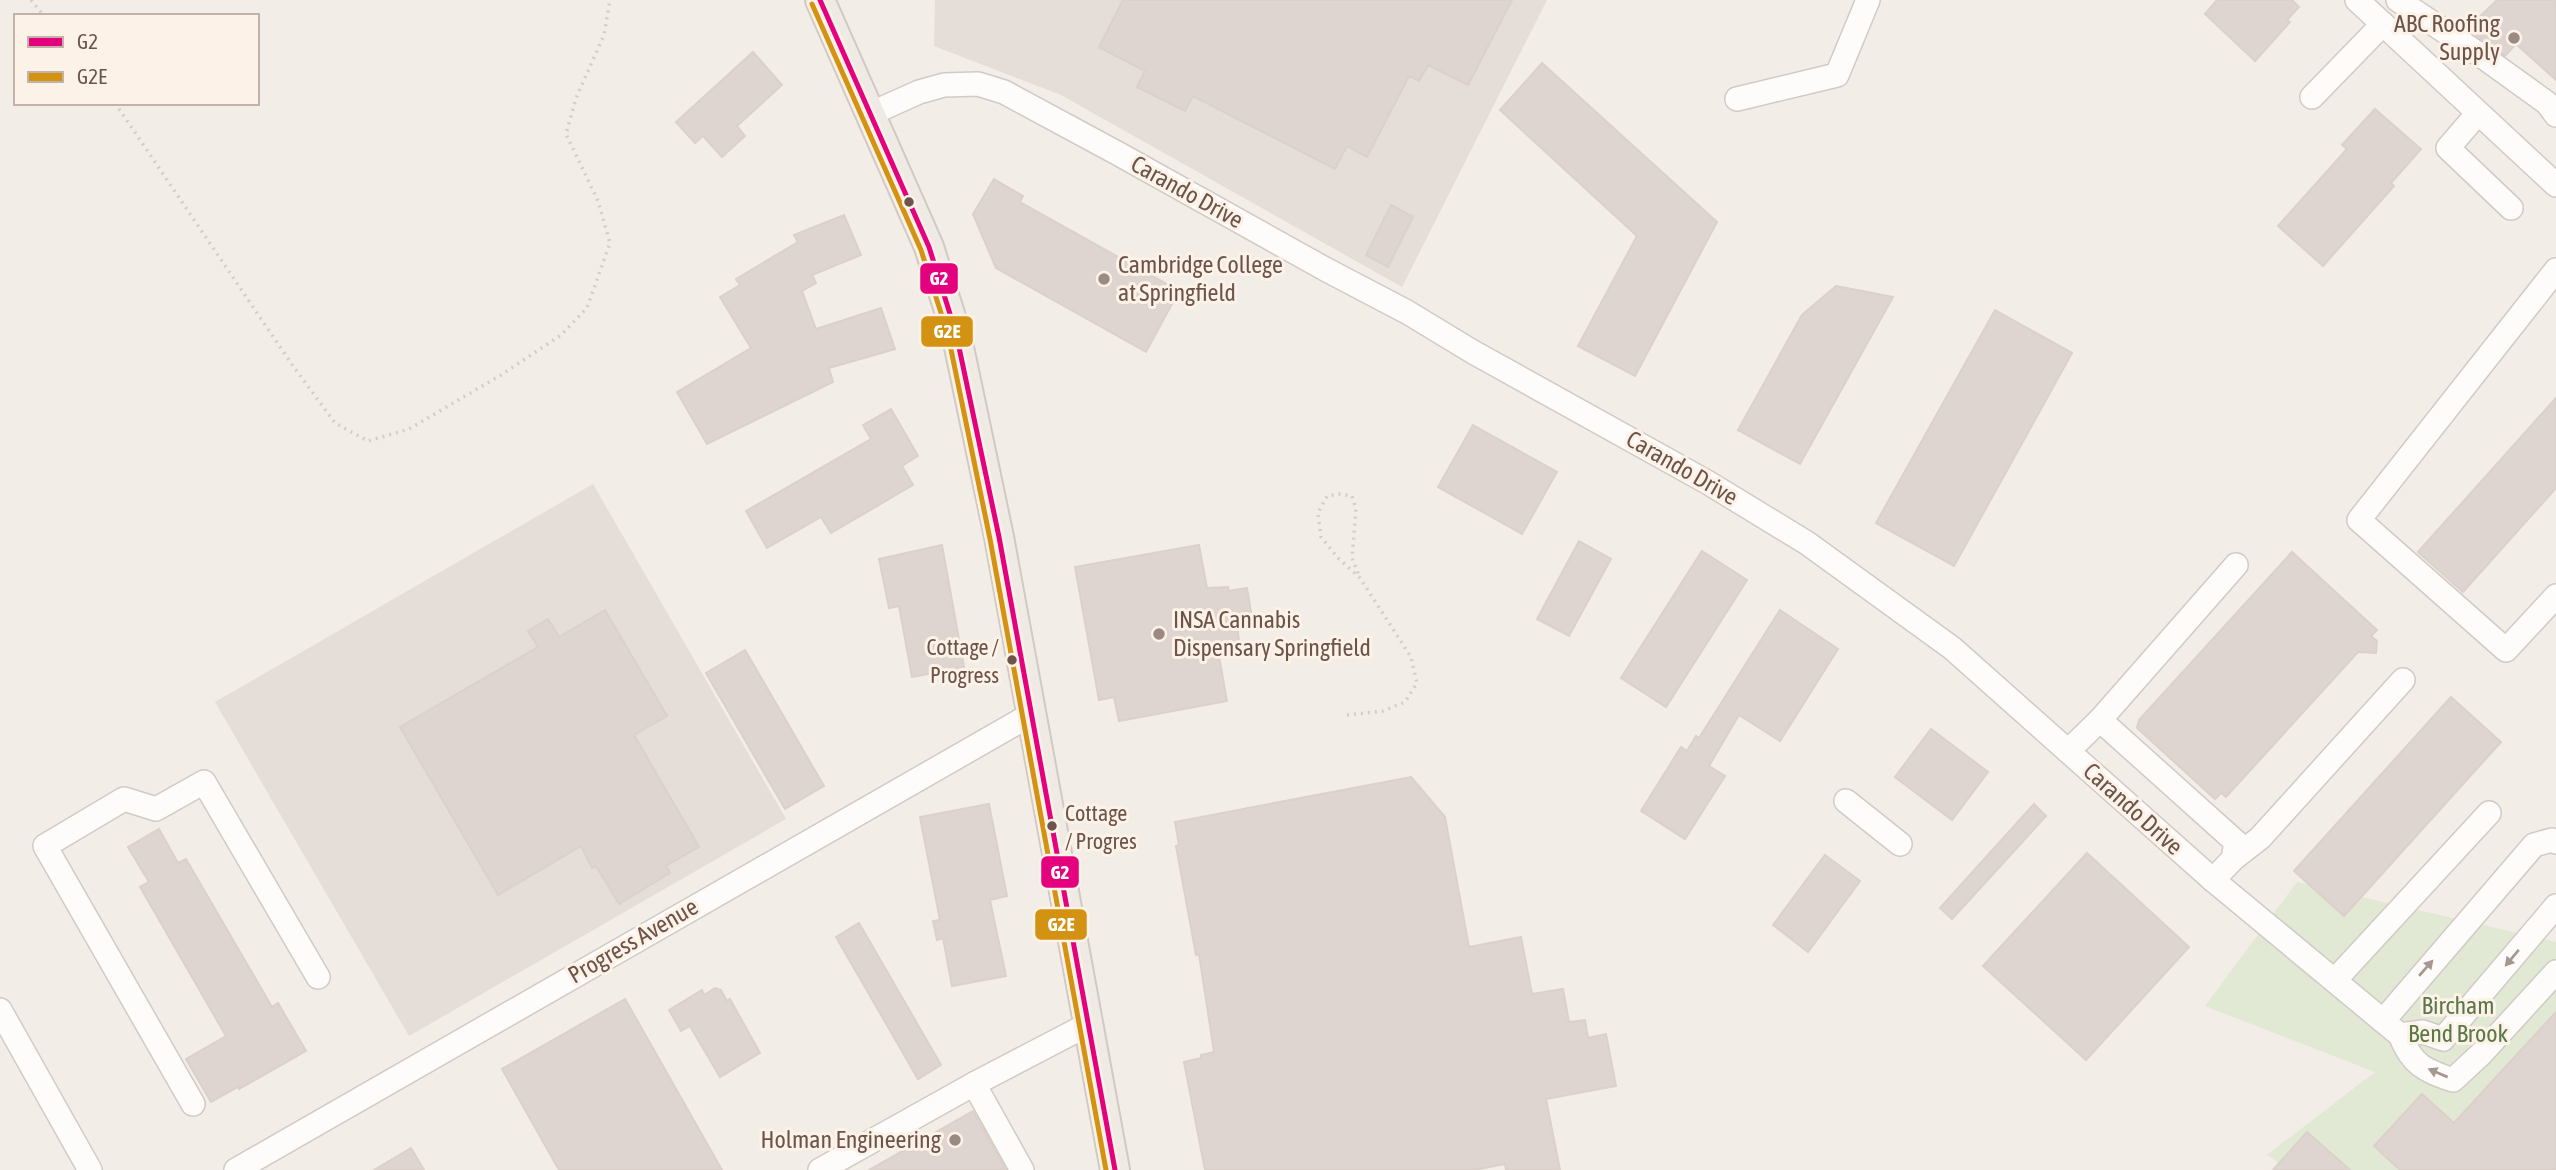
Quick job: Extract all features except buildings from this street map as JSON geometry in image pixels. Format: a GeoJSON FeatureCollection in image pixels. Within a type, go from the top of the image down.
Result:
{"type":"FeatureCollection","features":[{"type":"Feature","properties":{"kind":"main road"},"geometry":{"type":"LineString","coordinates":[[820,0],[929,247],[956,333],[978,432],[1032,714],[1115,1170]]}},
{"type":"Feature","properties":{"kind":"street"},"geometry":{"type":"LineString","coordinates":[[1737,99],[1837,75],[1868,0]]}},
{"type":"Feature","properties":{"kind":"street"},"geometry":{"type":"LineString","coordinates":[[2357,0],[2556,185]]}},
{"type":"Feature","properties":{"kind":"street"},"geometry":{"type":"LineString","coordinates":[[2398,0],[2547,103],[2556,115]]}},
{"type":"Feature","properties":{"kind":"street"},"geometry":{"type":"LineString","coordinates":[[2312,97],[2383,24]]}},
{"type":"Feature","properties":{"kind":"street","name":"Carando Drive"},"geometry":{"type":"LineString","coordinates":[[870,114],[919,92],[953,84],[987,86],[1026,103],[1639,442],[1807,543],[1952,648],[2213,880],[2391,1028],[2409,1056],[2437,1074],[2453,1080],[2469,1066]]}},
{"type":"Feature","properties":{"kind":"street"},"geometry":{"type":"LineString","coordinates":[[2478,113],[2448,148],[2511,208]]}},
{"type":"Feature","properties":{"kind":"street"},"geometry":{"type":"LineString","coordinates":[[2556,270],[2359,520],[2506,650],[2556,597]]}},
{"type":"Feature","properties":{"kind":"street"},"geometry":{"type":"LineString","coordinates":[[2068,751],[2100,720],[2236,565]]}},
{"type":"Feature","properties":{"kind":"street"},"geometry":{"type":"LineString","coordinates":[[2213,880],[2233,859],[2260,838],[2403,680]]}},
{"type":"Feature","properties":{"kind":"street","name":"Progress Avenue"},"geometry":{"type":"LineString","coordinates":[[236,1170],[1032,714]]}},
{"type":"Feature","properties":{"kind":"street"},"geometry":{"type":"LineString","coordinates":[[2100,720],[2236,842],[2233,859]]}},
{"type":"Feature","properties":{"kind":"street"},"geometry":{"type":"LineString","coordinates":[[193,1104],[45,846],[124,799],[156,809],[204,782],[318,977]]}},
{"type":"Feature","properties":{"kind":"street"},"geometry":{"type":"LineString","coordinates":[[1846,801],[1899,844]]}},
{"type":"Feature","properties":{"kind":"street"},"geometry":{"type":"LineString","coordinates":[[2335,980],[2489,813]]}},
{"type":"Feature","properties":{"kind":"street"},"geometry":{"type":"LineString","coordinates":[[2556,842],[2552,840],[2534,845],[2419,975],[2391,1028],[2423,1032],[2444,1040],[2469,1066],[2556,971]]}},
{"type":"Feature","properties":{"kind":"street"},"geometry":{"type":"LineString","coordinates":[[2444,1040],[2556,906]]}},
{"type":"Feature","properties":{"kind":"street"},"geometry":{"type":"LineString","coordinates":[[0,1010],[90,1170]]}},
{"type":"Feature","properties":{"kind":"street"},"geometry":{"type":"LineString","coordinates":[[820,1170],[974,1084],[1087,1026]]}},
{"type":"Feature","properties":{"kind":"street"},"geometry":{"type":"LineString","coordinates":[[974,1084],[1022,1170]]}},
{"type":"Feature","properties":{"kind":"path"},"geometry":{"type":"LineString","coordinates":[[31,0],[42,14]]}},
{"type":"Feature","properties":{"kind":"path"},"geometry":{"type":"LineString","coordinates":[[116,105],[293,366],[335,423],[368,441],[409,429],[501,375],[561,335],[587,308],[610,243],[598,201],[578,164],[566,134],[576,98],[604,35],[610,0]]}},
{"type":"Feature","properties":{"kind":"path"},"geometry":{"type":"LineString","coordinates":[[1347,715],[1383,711],[1405,702],[1417,683],[1411,657],[1360,578],[1352,558],[1356,509],[1352,496],[1327,496],[1318,513],[1321,537],[1338,558],[1360,578]]}},
{"type":"Feature","properties":{"kind":"shaded area"},"geometry":{"type":"Polygon","coordinates":[[[935,0],[1547,0],[1402,287],[1061,95],[934,46],[935,0]]]}},
{"type":"Feature","properties":{"kind":"shaded area"},"geometry":{"type":"Polygon","coordinates":[[[593,484],[786,819],[409,1036],[215,702],[593,484]]]}},
{"type":"Feature","properties":{"kind":"green space","name":"Bircham Bend Brook"},"geometry":{"type":"Polygon","coordinates":[[[2297,882],[2556,942],[2556,1170],[2290,1170],[2267,1155],[2375,1072],[2205,1006],[2297,882]]]}},
{"type":"Feature","properties":{"kind":"transit line","name":"G2"},"geometry":{"type":"LineString","coordinates":[[820,0],[929,247],[956,333],[999,537],[1115,1170]]}},
{"type":"Feature","properties":{"kind":"transit line","name":"G2E"},"geometry":{"type":"LineString","coordinates":[[812,4],[921,250],[948,335],[990,539],[1106,1170]]}},
{"type":"Feature","properties":{"kind":"place","name":"ABC Roofing Supply"},"geometry":{"type":"Point","coordinates":[2514,38]}},
{"type":"Feature","properties":{"kind":"place","name":"Cambridge College at Springfield"},"geometry":{"type":"Point","coordinates":[1104,279]}},
{"type":"Feature","properties":{"kind":"place","name":"INSA Cannabis Dispensary Springfield"},"geometry":{"type":"Point","coordinates":[1159,634]}},
{"type":"Feature","properties":{"kind":"place","name":"Cottage / Progress"},"geometry":{"type":"Point","coordinates":[1012,660]}},
{"type":"Feature","properties":{"kind":"place","name":"Cottage / Progres"},"geometry":{"type":"Point","coordinates":[1052,826]}},
{"type":"Feature","properties":{"kind":"place","name":"Holman Engineering"},"geometry":{"type":"Point","coordinates":[955,1140]}}]}
